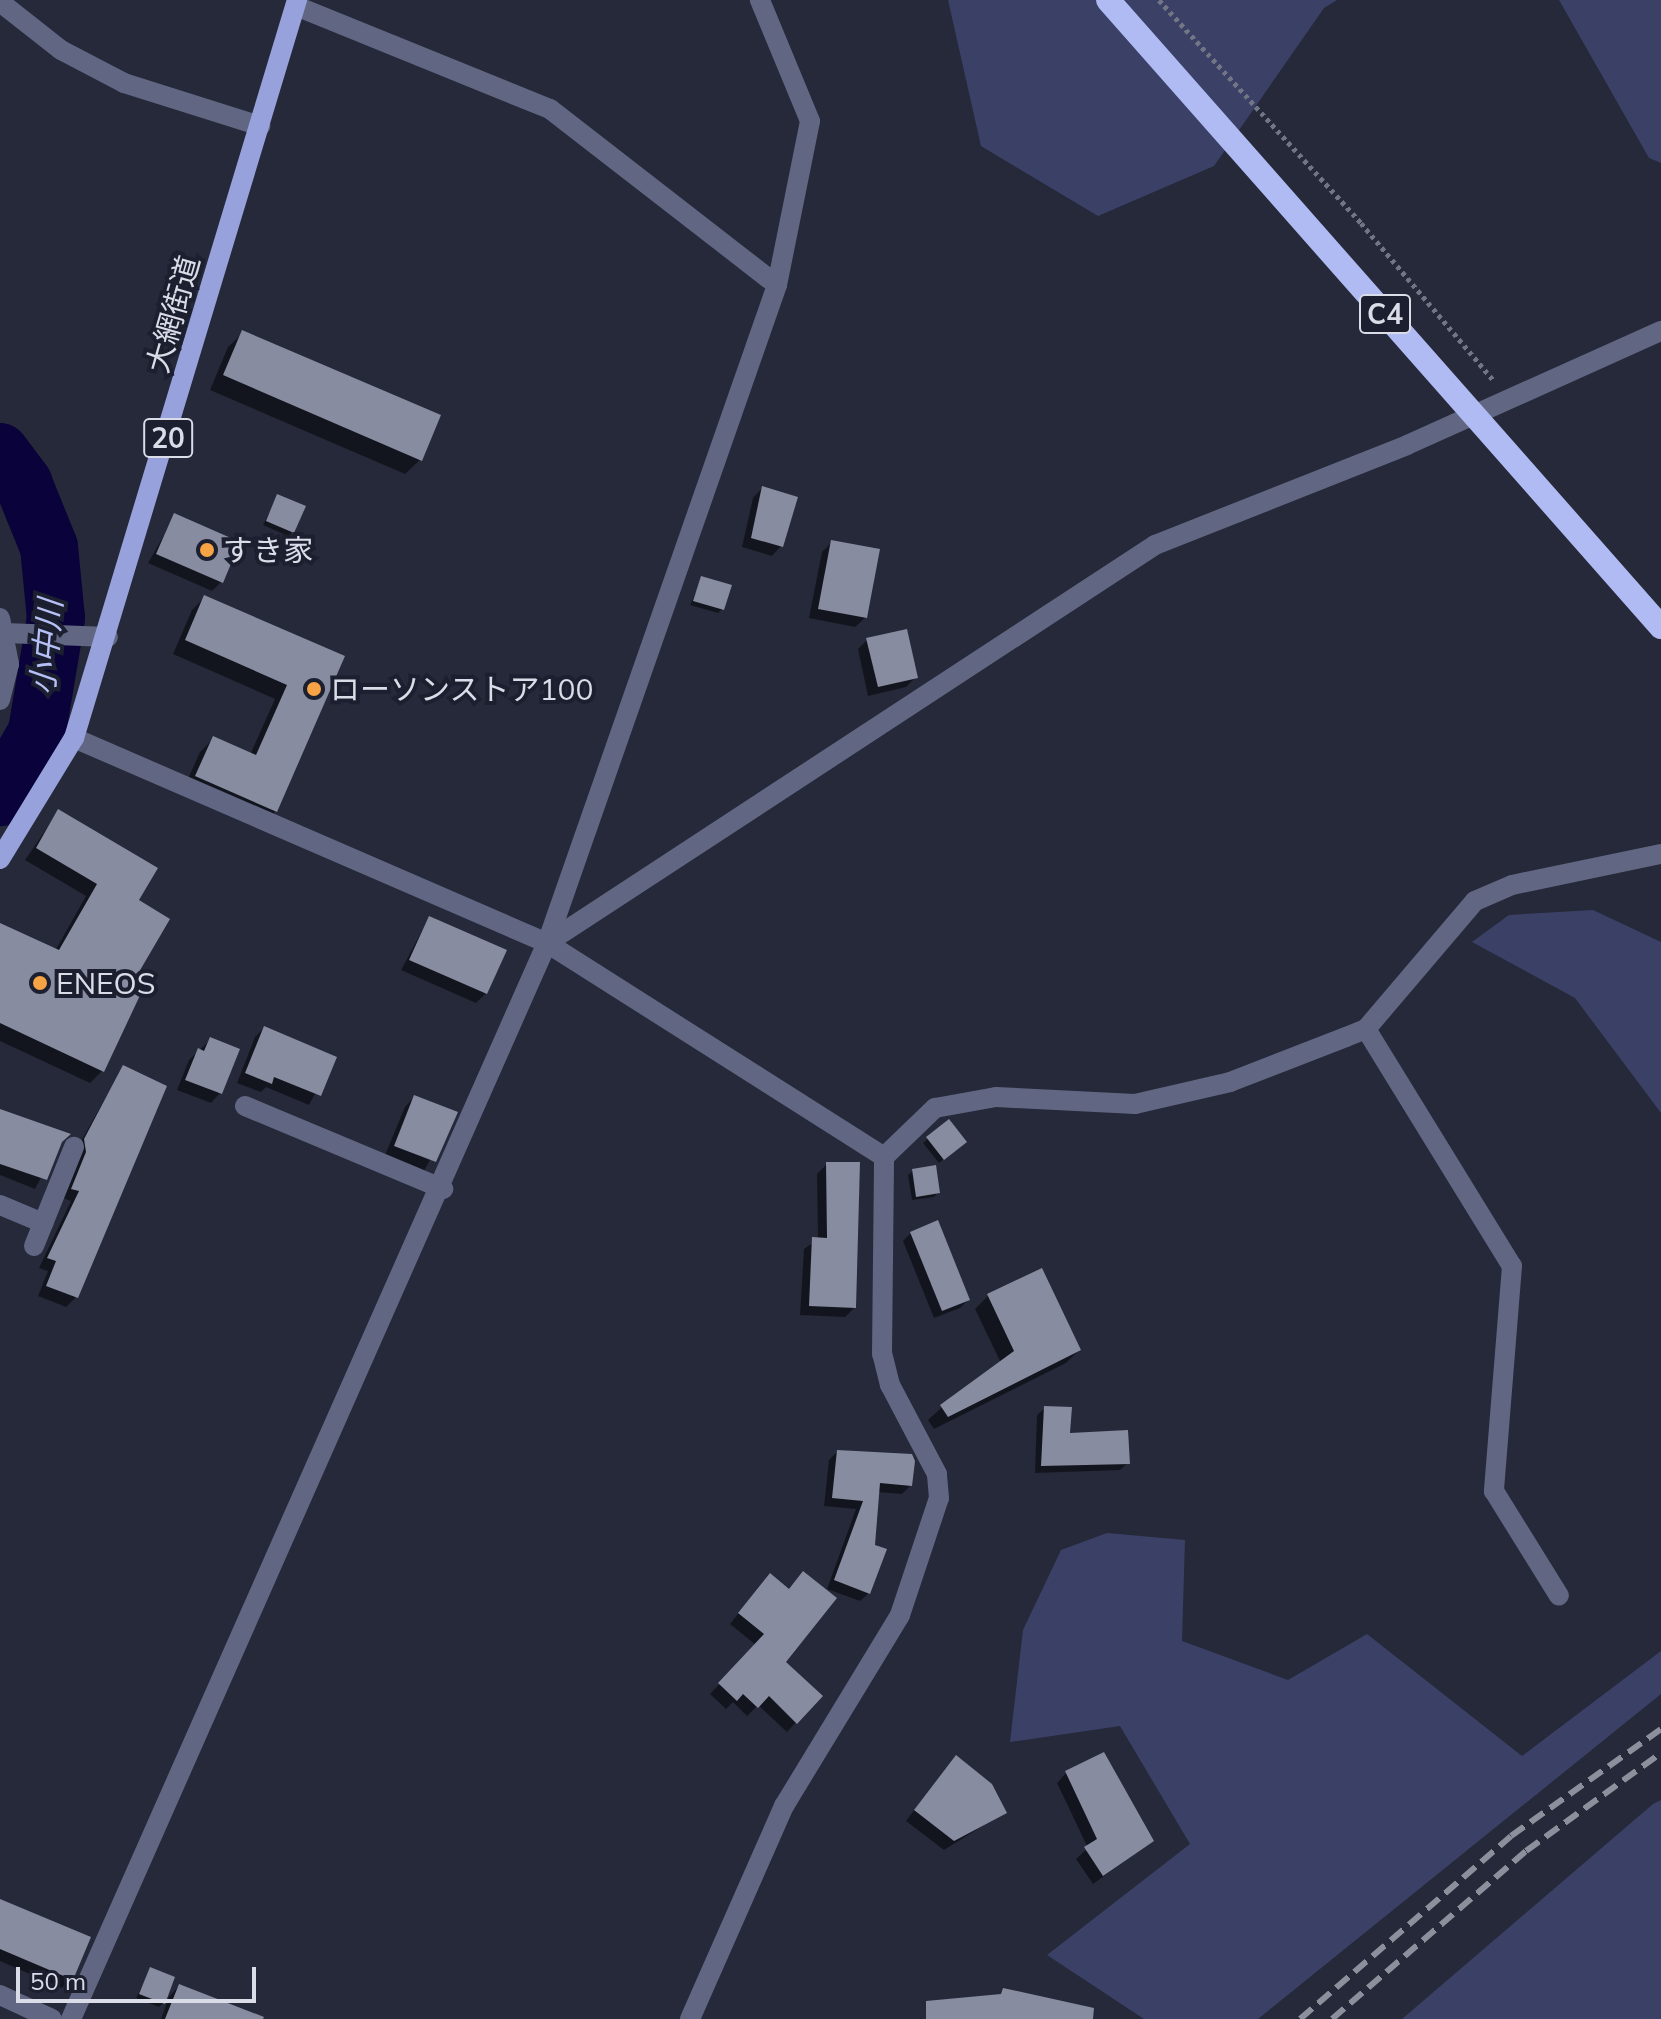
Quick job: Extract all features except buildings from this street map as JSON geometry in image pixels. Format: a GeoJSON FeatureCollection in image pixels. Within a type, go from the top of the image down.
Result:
{"type":"FeatureCollection","features":[{"type":"Feature","properties":{"kind":"highway","name":"C4"},"geometry":{"type":"LineString","coordinates":[[1108,0],[1661,627]]}},
{"type":"Feature","properties":{"kind":"main road","name":"大網街道"},"geometry":{"type":"LineString","coordinates":[[0,859],[74,738],[108,637],[296,3]]}},
{"type":"Feature","properties":{"kind":"street"},"geometry":{"type":"LineString","coordinates":[[71,2019],[443,1189],[547,943],[777,285],[810,121],[760,0]]}},
{"type":"Feature","properties":{"kind":"street"},"geometry":{"type":"LineString","coordinates":[[0,2],[61,50],[124,83],[260,126]]}},
{"type":"Feature","properties":{"kind":"street"},"geometry":{"type":"LineString","coordinates":[[296,3],[550,109],[777,285]]}},
{"type":"Feature","properties":{"kind":"street"},"geometry":{"type":"LineString","coordinates":[[547,943],[1155,545],[1510,401],[1661,331]]}},
{"type":"Feature","properties":{"kind":"street"},"geometry":{"type":"LineString","coordinates":[[0,700],[9,664],[2,626],[108,637]]}},
{"type":"Feature","properties":{"kind":"street"},"geometry":{"type":"LineString","coordinates":[[74,738],[547,943],[884,1157]]}},
{"type":"Feature","properties":{"kind":"street"},"geometry":{"type":"LineString","coordinates":[[690,2019],[784,1806],[900,1615],[939,1498],[937,1474],[890,1385],[882,1354],[884,1157],[935,1108],[996,1097],[1135,1104],[1230,1082],[1366,1029],[1475,901],[1512,885],[1661,854]]}},
{"type":"Feature","properties":{"kind":"street"},"geometry":{"type":"LineString","coordinates":[[1366,1029],[1512,1266],[1494,1491],[1559,1596]]}},
{"type":"Feature","properties":{"kind":"street"},"geometry":{"type":"LineString","coordinates":[[245,1106],[443,1189]]}},
{"type":"Feature","properties":{"kind":"street"},"geometry":{"type":"LineString","coordinates":[[34,1246],[74,1147]]}},
{"type":"Feature","properties":{"kind":"street"},"geometry":{"type":"LineString","coordinates":[[0,1205],[43,1223]]}},
{"type":"Feature","properties":{"kind":"street"},"geometry":{"type":"LineString","coordinates":[[0,1995],[52,2019]]}},
{"type":"Feature","properties":{"kind":"path"},"geometry":{"type":"LineString","coordinates":[[1159,0],[1361,223],[1510,401]]}},
{"type":"Feature","properties":{"kind":"shaded area"},"geometry":{"type":"Polygon","coordinates":[[[948,0],[1337,0],[1324,8],[1214,166],[1098,216],[981,146],[948,0]]]}},
{"type":"Feature","properties":{"kind":"shaded area"},"geometry":{"type":"Polygon","coordinates":[[[1559,0],[1661,0],[1661,163],[1649,158],[1559,0]]]}},
{"type":"Feature","properties":{"kind":"shaded area"},"geometry":{"type":"Polygon","coordinates":[[[1593,910],[1661,942],[1661,1113],[1575,998],[1472,942],[1509,915],[1593,910]]]}},
{"type":"Feature","properties":{"kind":"shaded area"},"geometry":{"type":"Polygon","coordinates":[[[1107,1533],[1185,1540],[1182,1641],[1288,1680],[1367,1634],[1522,1756],[1661,1651],[1661,1694],[1258,2019],[1144,2019],[1047,1955],[1190,1844],[1120,1726],[1010,1742],[1023,1630],[1061,1550],[1107,1533]]]}},
{"type":"Feature","properties":{"kind":"shaded area"},"geometry":{"type":"Polygon","coordinates":[[[1661,1800],[1661,2019],[1402,2019],[1653,1804],[1661,1800]]]}},
{"type":"Feature","properties":{"kind":"waterway","name":"小中川"},"geometry":{"type":"LineString","coordinates":[[0,452],[23,483],[49,547],[56,618],[37,732],[0,797]]}},
{"type":"Feature","properties":{"kind":"railway"},"geometry":{"type":"LineString","coordinates":[[1300,2019],[1511,1836],[1661,1729]]}},
{"type":"Feature","properties":{"kind":"railway"},"geometry":{"type":"LineString","coordinates":[[1332,2019],[1526,1851],[1661,1753]]}},
{"type":"Feature","properties":{"kind":"place","name":"すき家"},"geometry":{"type":"Point","coordinates":[207,550]}},
{"type":"Feature","properties":{"kind":"place","name":"ローソンストア100"},"geometry":{"type":"Point","coordinates":[314,689]}},
{"type":"Feature","properties":{"kind":"place","name":"ENEOS"},"geometry":{"type":"Point","coordinates":[40,983]}}]}
